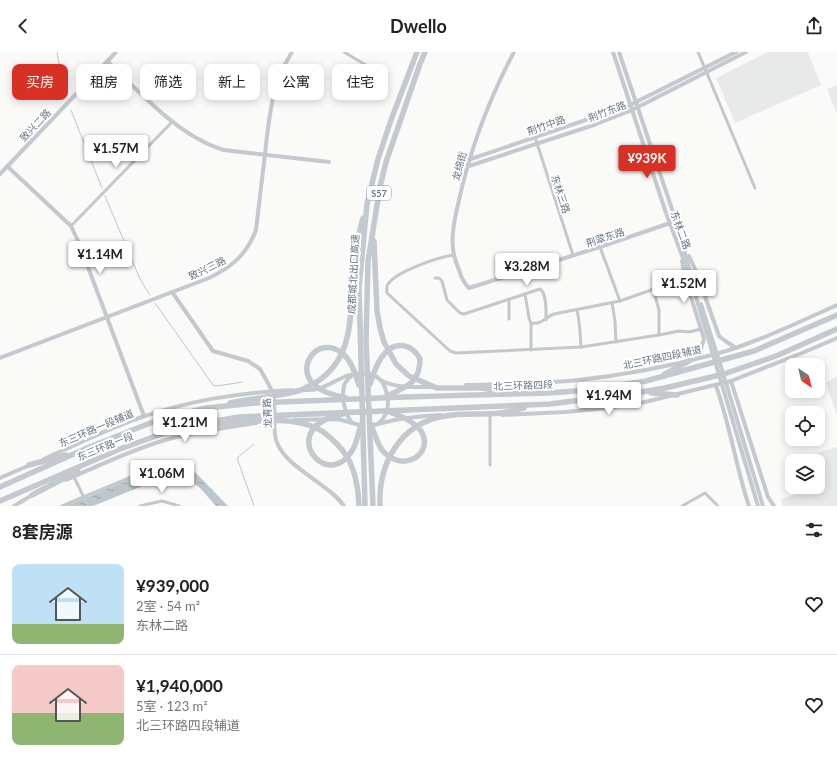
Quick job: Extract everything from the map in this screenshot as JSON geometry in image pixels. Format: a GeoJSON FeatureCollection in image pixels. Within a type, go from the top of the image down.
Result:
{"type":"FeatureCollection","features":[{"type":"Feature","properties":{"kind":"highway","name":"成都城北出口高速"},"geometry":{"type":"LineString","coordinates":[[365,506],[359,339],[359,288],[367,204],[380,153],[417,52]]}},
{"type":"Feature","properties":{"kind":"highway","name":"成都城北出口高速"},"geometry":{"type":"LineString","coordinates":[[373,506],[366,340],[368,261],[386,162],[425,52]]}},
{"type":"Feature","properties":{"kind":"highway"},"geometry":{"type":"LineString","coordinates":[[206,408],[247,399],[303,390],[325,376],[336,365],[346,344],[352,318],[355,255],[361,224],[367,204]]}},
{"type":"Feature","properties":{"kind":"highway"},"geometry":{"type":"LineString","coordinates":[[373,227],[380,328],[390,355],[396,364],[406,373],[425,384],[436,388],[482,388],[522,394]]}},
{"type":"Feature","properties":{"kind":"highway","name":"北三环路四段"},"geometry":{"type":"LineString","coordinates":[[365,399],[548,393],[590,390],[654,379],[754,351],[837,315]]}},
{"type":"Feature","properties":{"kind":"highway","name":"北三环路四段"},"geometry":{"type":"LineString","coordinates":[[365,411],[541,405],[665,388],[724,374],[776,356],[837,329]]}},
{"type":"Feature","properties":{"kind":"highway"},"geometry":{"type":"LineString","coordinates":[[368,388],[375,369],[385,353],[399,345],[406,345],[413,349],[420,359],[419,374],[407,386],[382,398]]}},
{"type":"Feature","properties":{"kind":"highway"},"geometry":{"type":"LineString","coordinates":[[352,400],[318,388],[307,376],[307,363],[314,352],[320,349],[328,348],[342,353],[351,364],[361,390]]}},
{"type":"Feature","properties":{"kind":"highway"},"geometry":{"type":"LineString","coordinates":[[654,379],[689,361]]}},
{"type":"Feature","properties":{"kind":"highway"},"geometry":{"type":"LineString","coordinates":[[629,394],[655,393],[676,395]]}},
{"type":"Feature","properties":{"kind":"highway","name":"东三环路一段"},"geometry":{"type":"LineString","coordinates":[[0,486],[87,448],[158,420],[206,408],[256,403],[365,399]]}},
{"type":"Feature","properties":{"kind":"highway"},"geometry":{"type":"LineString","coordinates":[[380,506],[380,483],[385,467],[392,452],[409,432],[428,421],[444,416],[499,413],[541,405]]}},
{"type":"Feature","properties":{"kind":"highway"},"geometry":{"type":"LineString","coordinates":[[369,418],[381,449],[388,455],[394,459],[406,462],[419,455],[423,447],[421,431],[402,416],[383,410]]}},
{"type":"Feature","properties":{"kind":"highway","name":"东三环路一段"},"geometry":{"type":"LineString","coordinates":[[0,502],[120,449],[167,432],[192,425],[239,417],[365,411]]}},
{"type":"Feature","properties":{"kind":"highway"},"geometry":{"type":"LineString","coordinates":[[353,412],[322,421],[316,426],[309,441],[309,448],[316,460],[323,464],[329,465],[337,464],[344,460],[354,448],[362,419]]}},
{"type":"Feature","properties":{"kind":"highway"},"geometry":{"type":"LineString","coordinates":[[192,425],[290,422],[308,425],[319,429],[328,436],[347,457],[354,470],[359,490],[359,506]]}},
{"type":"Feature","properties":{"kind":"highway"},"geometry":{"type":"LineString","coordinates":[[29,466],[87,448]]}},
{"type":"Feature","properties":{"kind":"highway"},"geometry":{"type":"LineString","coordinates":[[32,495],[120,449]]}},
{"type":"Feature","properties":{"kind":"main road","name":"致兴二路"},"geometry":{"type":"LineString","coordinates":[[0,174],[116,52]]}},
{"type":"Feature","properties":{"kind":"main road","name":"致兴三路"},"geometry":{"type":"LineString","coordinates":[[0,358],[106,316],[209,278],[234,263],[251,244],[256,230],[264,155],[275,88],[292,52]]}},
{"type":"Feature","properties":{"kind":"main road","name":"龙绵街"},"geometry":{"type":"LineString","coordinates":[[469,288],[464,283],[454,255],[454,225],[468,160],[482,119],[501,76],[514,52]]}},
{"type":"Feature","properties":{"kind":"main road","name":"东林二路"},"geometry":{"type":"LineString","coordinates":[[613,52],[670,223],[698,301],[763,506]]}},
{"type":"Feature","properties":{"kind":"main road","name":"东林二路"},"geometry":{"type":"LineString","coordinates":[[619,52],[676,221],[698,301]]}},
{"type":"Feature","properties":{"kind":"main road","name":"荆竹中路"},"geometry":{"type":"LineString","coordinates":[[468,160],[631,107],[636,102],[706,70],[736,52]]}},
{"type":"Feature","properties":{"kind":"main road","name":"荆竹东路"},"geometry":{"type":"LineString","coordinates":[[466,168],[594,125],[631,107],[637,107],[706,70],[746,52]]}},
{"type":"Feature","properties":{"kind":"main road"},"geometry":{"type":"LineString","coordinates":[[107,61],[172,122],[194,138],[210,146],[224,150],[329,162]]}},
{"type":"Feature","properties":{"kind":"main road"},"geometry":{"type":"LineString","coordinates":[[7,166],[71,226],[79,243],[144,416]]}},
{"type":"Feature","properties":{"kind":"main road","name":"荆翠东路"},"geometry":{"type":"LineString","coordinates":[[469,288],[600,247],[676,221]]}},
{"type":"Feature","properties":{"kind":"main road"},"geometry":{"type":"LineString","coordinates":[[684,247],[696,272],[719,336],[736,348]]}},
{"type":"Feature","properties":{"kind":"main road"},"geometry":{"type":"LineString","coordinates":[[680,251],[685,278],[704,339],[698,358]]}},
{"type":"Feature","properties":{"kind":"main road","name":"龙青路"},"geometry":{"type":"LineString","coordinates":[[172,292],[213,351],[248,361],[260,369],[274,391],[276,439],[283,454],[296,466],[327,488],[344,506]]}},
{"type":"Feature","properties":{"kind":"main road","name":"北三环路四段辅道"},"geometry":{"type":"LineString","coordinates":[[365,374],[371,374],[382,381],[397,385],[429,387],[577,380],[629,373],[689,361],[736,348],[758,340],[837,305]]}},
{"type":"Feature","properties":{"kind":"main road"},"geometry":{"type":"LineString","coordinates":[[704,339],[712,342],[719,336]]}},
{"type":"Feature","properties":{"kind":"main road"},"geometry":{"type":"LineString","coordinates":[[14,506],[32,495],[139,449],[192,434],[275,420],[338,419],[353,424],[366,426],[399,419],[425,416],[490,416],[607,408],[645,402],[716,386],[837,338]]}},
{"type":"Feature","properties":{"kind":"main road","name":"东三环路一段辅道"},"geometry":{"type":"LineString","coordinates":[[0,478],[144,416],[200,401],[230,395],[274,391],[318,390],[343,378],[365,374]]}},
{"type":"Feature","properties":{"kind":"main road"},"geometry":{"type":"LineString","coordinates":[[353,375],[346,381],[343,393],[348,417],[353,424]]}},
{"type":"Feature","properties":{"kind":"main road"},"geometry":{"type":"LineString","coordinates":[[377,424],[386,416],[388,406],[386,392],[382,381]]}},
{"type":"Feature","properties":{"kind":"main road"},"geometry":{"type":"LineString","coordinates":[[731,381],[768,497],[774,506]]}},
{"type":"Feature","properties":{"kind":"main road"},"geometry":{"type":"LineString","coordinates":[[716,386],[749,506]]}},
{"type":"Feature","properties":{"kind":"main road","name":"东林二路"},"geometry":{"type":"LineString","coordinates":[[743,446],[758,506]]}},
{"type":"Feature","properties":{"kind":"street"},"geometry":{"type":"LineString","coordinates":[[344,52],[364,64]]}},
{"type":"Feature","properties":{"kind":"street"},"geometry":{"type":"LineString","coordinates":[[698,52],[756,188]]}},
{"type":"Feature","properties":{"kind":"street"},"geometry":{"type":"LineString","coordinates":[[71,226],[172,122]]}},
{"type":"Feature","properties":{"kind":"street","name":"东林三路"},"geometry":{"type":"LineString","coordinates":[[535,137],[572,255]]}},
{"type":"Feature","properties":{"kind":"street"},"geometry":{"type":"LineString","coordinates":[[600,247],[620,301]]}},
{"type":"Feature","properties":{"kind":"street"},"geometry":{"type":"LineString","coordinates":[[454,255],[445,256],[393,278],[387,285],[387,292],[450,351],[456,353],[582,347],[679,331],[688,332],[701,329]]}},
{"type":"Feature","properties":{"kind":"street"},"geometry":{"type":"LineString","coordinates":[[435,278],[439,278],[442,281],[447,300],[460,313],[464,314],[540,289],[543,290],[546,320]]}},
{"type":"Feature","properties":{"kind":"street"},"geometry":{"type":"LineString","coordinates":[[531,323],[543,322],[549,316],[554,314],[620,301],[685,278]]}},
{"type":"Feature","properties":{"kind":"street"},"geometry":{"type":"LineString","coordinates":[[653,289],[659,310],[659,335]]}},
{"type":"Feature","properties":{"kind":"street"},"geometry":{"type":"LineString","coordinates":[[525,294],[531,323],[531,350]]}},
{"type":"Feature","properties":{"kind":"street"},"geometry":{"type":"LineString","coordinates":[[508,299],[509,320]]}},
{"type":"Feature","properties":{"kind":"street"},"geometry":{"type":"LineString","coordinates":[[612,303],[616,342]]}},
{"type":"Feature","properties":{"kind":"street"},"geometry":{"type":"LineString","coordinates":[[577,310],[580,323],[582,347]]}},
{"type":"Feature","properties":{"kind":"street"},"geometry":{"type":"LineString","coordinates":[[490,416],[490,465]]}},
{"type":"Feature","properties":{"kind":"street"},"geometry":{"type":"LineString","coordinates":[[62,506],[160,465],[172,463]]}},
{"type":"Feature","properties":{"kind":"street"},"geometry":{"type":"LineString","coordinates":[[74,477],[88,506]]}},
{"type":"Feature","properties":{"kind":"street"},"geometry":{"type":"LineString","coordinates":[[682,506],[705,492],[718,506]]}},
{"type":"Feature","properties":{"kind":"street"},"geometry":{"type":"LineString","coordinates":[[140,506],[162,501],[179,506]]}},
{"type":"Feature","properties":{"kind":"shaded area"},"geometry":{"type":"Polygon","coordinates":[[[768,52],[808,52],[821,85],[735,123],[716,78],[768,52]]]}},
{"type":"Feature","properties":{"kind":"shaded area"},"geometry":{"type":"Polygon","coordinates":[[[837,85],[837,112],[836,112],[827,89],[837,85]]]}},
{"type":"Feature","properties":{"kind":"shaded area"},"geometry":{"type":"Polygon","coordinates":[[[837,376],[837,416],[826,383],[837,376]]]}},
{"type":"Feature","properties":{"kind":"shaded area"},"geometry":{"type":"Polygon","coordinates":[[[837,447],[837,506],[783,506],[781,499],[796,494],[825,494],[825,454],[814,454],[837,447]]]}},
{"type":"Feature","properties":{"kind":"water"},"geometry":{"type":"Polygon","coordinates":[[[161,466],[180,466],[194,471],[228,506],[216,506],[200,488],[189,480],[167,476],[93,506],[66,506],[161,466]]]}},
{"type":"Feature","properties":{"kind":"waterway"},"geometry":{"type":"LineString","coordinates":[[57,52],[59,64]]}},
{"type":"Feature","properties":{"kind":"waterway"},"geometry":{"type":"LineString","coordinates":[[71,110],[102,188]]}},
{"type":"Feature","properties":{"kind":"waterway"},"geometry":{"type":"LineString","coordinates":[[105,196],[140,279],[150,295]]}},
{"type":"Feature","properties":{"kind":"waterway"},"geometry":{"type":"LineString","coordinates":[[155,303],[213,385],[217,386],[243,382]]}},
{"type":"Feature","properties":{"kind":"waterway"},"geometry":{"type":"LineString","coordinates":[[254,444],[237,458],[254,506]]}}]}
